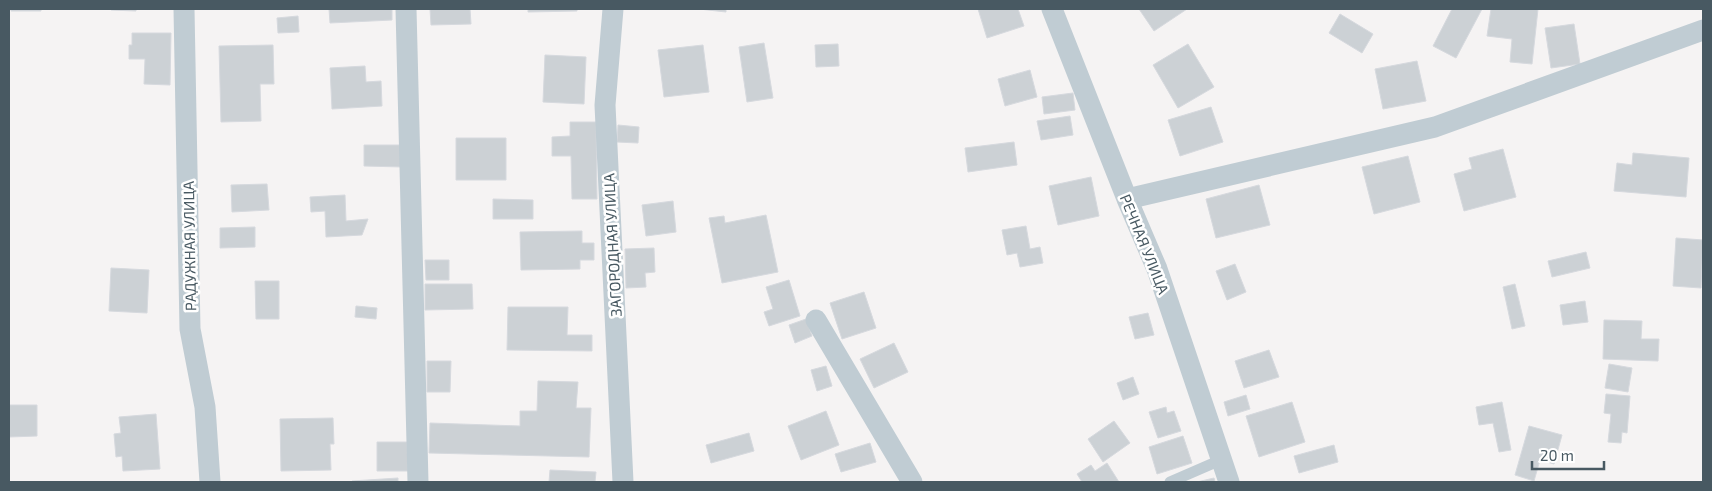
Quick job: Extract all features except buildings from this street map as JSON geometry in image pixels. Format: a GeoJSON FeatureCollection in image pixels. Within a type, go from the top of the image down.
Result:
{"type":"FeatureCollection","features":[{"type":"Feature","properties":{"kind":"street","name":"РАДУЖНАЯ УЛИЦА"},"geometry":{"type":"LineString","coordinates":[[184,9],[190,329],[205,407],[210,482]]}},
{"type":"Feature","properties":{"kind":"street"},"geometry":{"type":"LineString","coordinates":[[406,9],[418,482]]}},
{"type":"Feature","properties":{"kind":"street","name":"ЗАГОРОДНАЯ УЛИЦА"},"geometry":{"type":"LineString","coordinates":[[613,9],[605,105],[623,482]]}},
{"type":"Feature","properties":{"kind":"street","name":"РЕЧНАЯ УЛИЦА"},"geometry":{"type":"LineString","coordinates":[[1052,9],[1127,200],[1157,269],[1223,459],[1229,482]]}},
{"type":"Feature","properties":{"kind":"street"},"geometry":{"type":"LineString","coordinates":[[1127,200],[1435,127],[1703,30]]}},
{"type":"Feature","properties":{"kind":"street"},"geometry":{"type":"LineString","coordinates":[[816,320],[912,482]]}},
{"type":"Feature","properties":{"kind":"lane"},"geometry":{"type":"LineString","coordinates":[[1170,482],[1223,459]]}}]}
